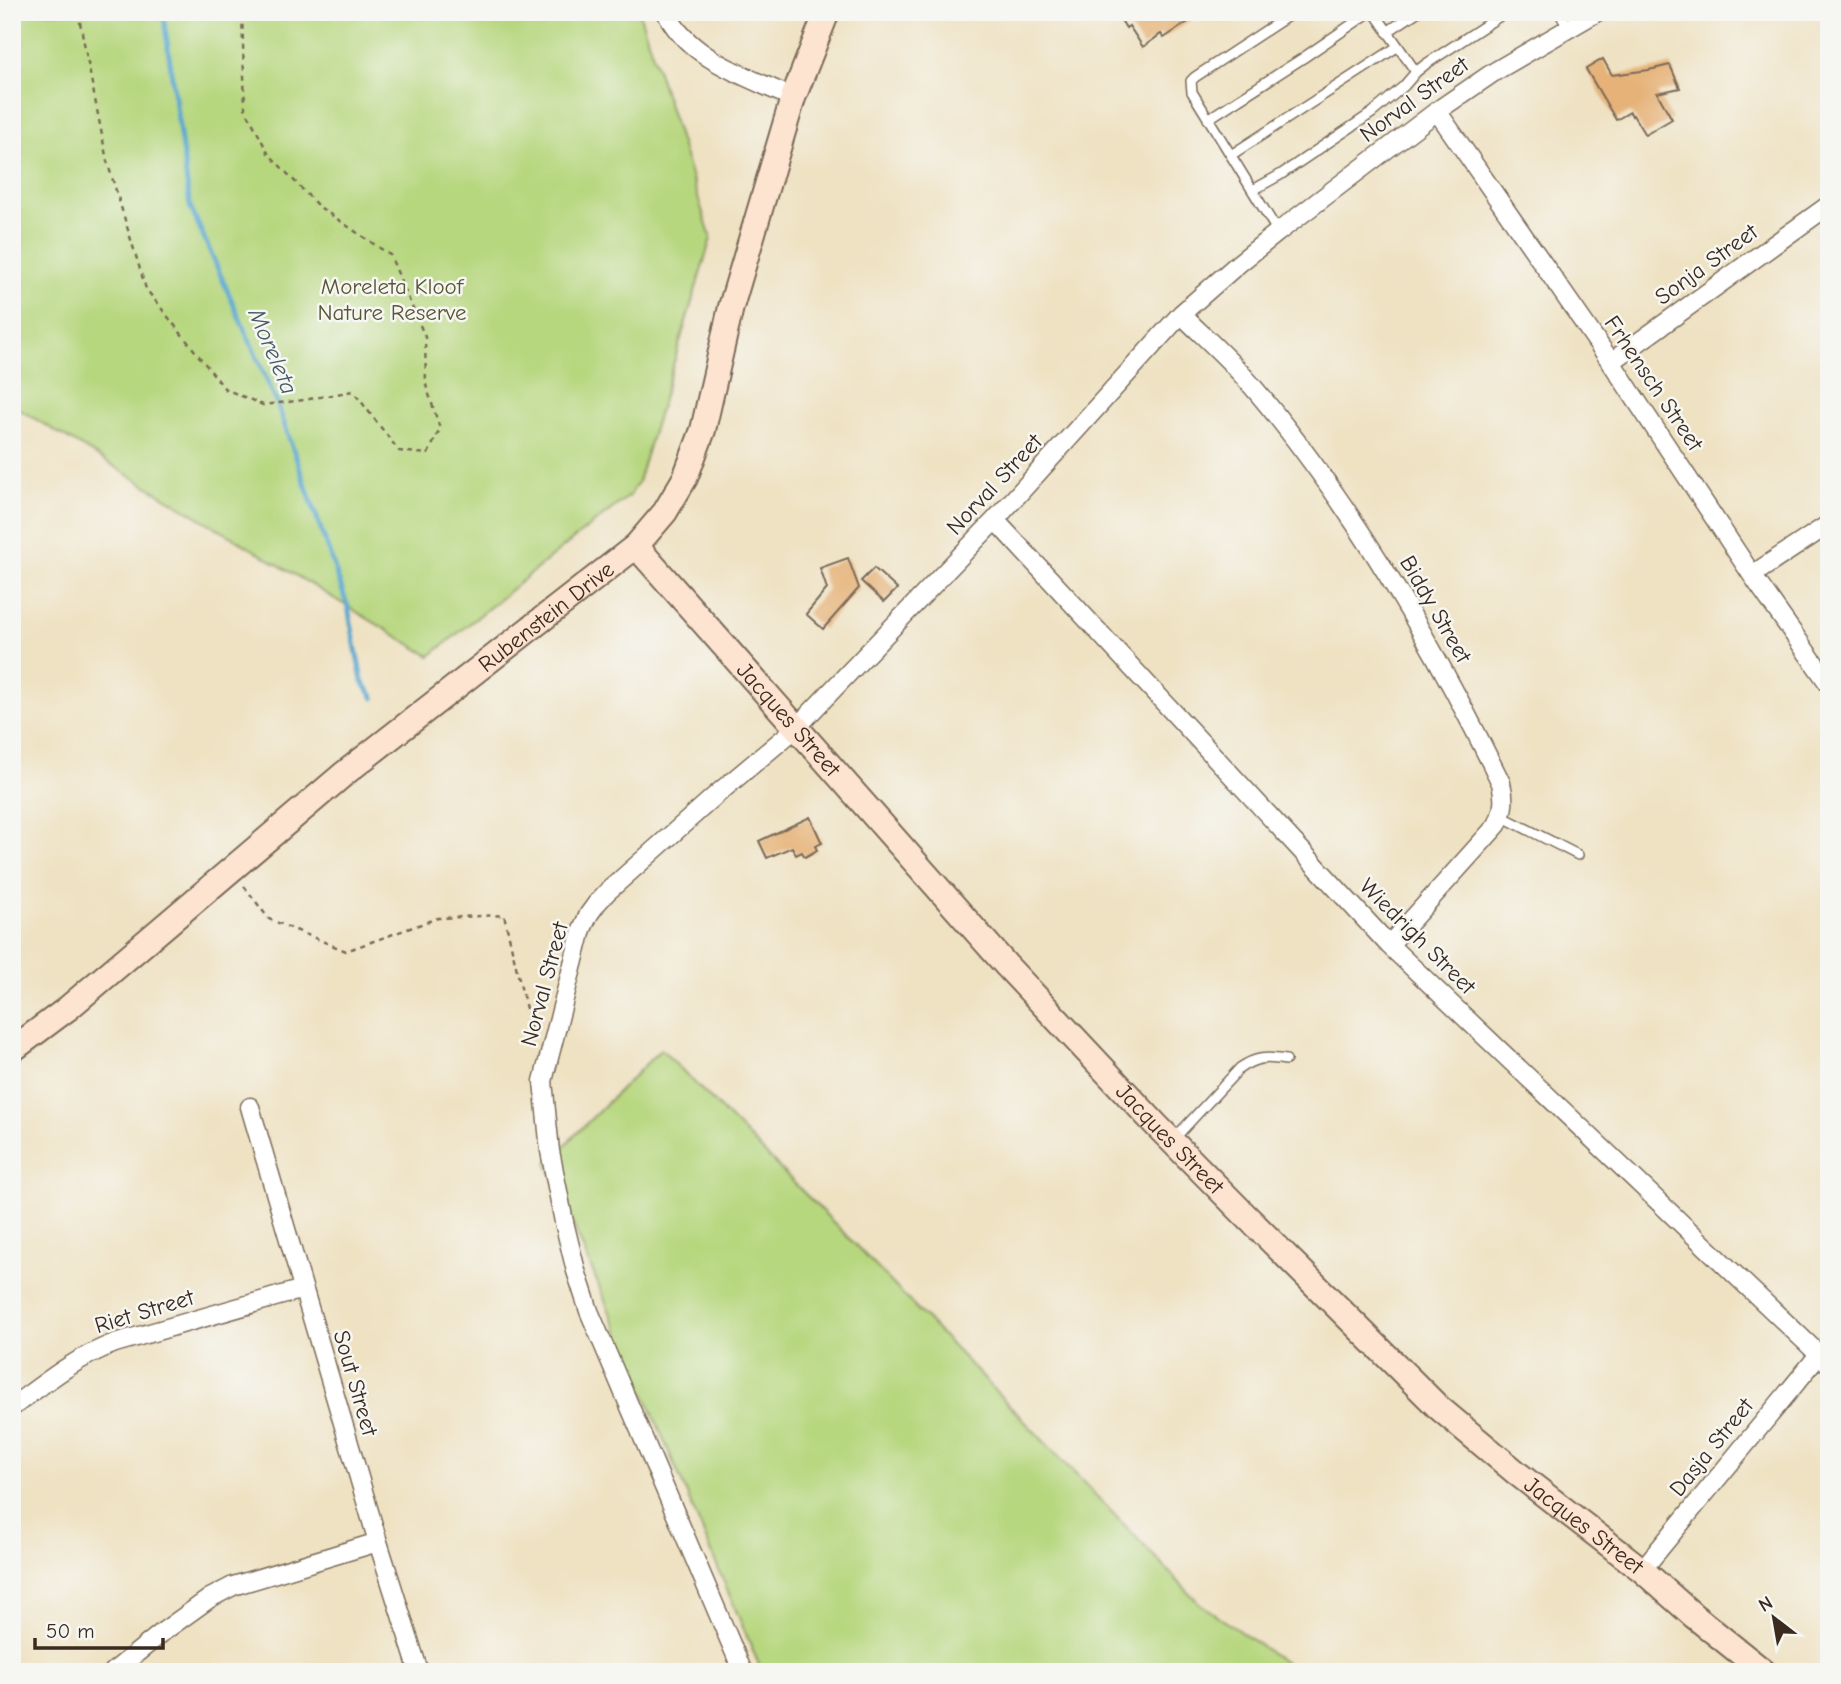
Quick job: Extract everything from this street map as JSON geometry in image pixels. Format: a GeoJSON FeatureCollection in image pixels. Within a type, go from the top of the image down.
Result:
{"type":"FeatureCollection","features":[{"type":"Feature","properties":{"kind":"street"},"geometry":{"type":"LineString","coordinates":[[666,12],[680,34],[707,58],[793,98]]}},
{"type":"Feature","properties":{"kind":"street","name":"Rubenstein Drive"},"geometry":{"type":"LineString","coordinates":[[12,1050],[67,1009],[345,773],[636,546],[665,512],[685,478],[703,430],[731,307],[793,98],[827,12]]}},
{"type":"Feature","properties":{"kind":"street","name":"Norval Street"},"geometry":{"type":"LineString","coordinates":[[744,1672],[589,1311],[564,1222],[550,1151],[543,1081],[577,946],[589,914],[607,892],[796,728],[995,520],[1181,314],[1278,232],[1437,111],[1494,72],[1597,12]]}},
{"type":"Feature","properties":{"kind":"street","name":"Frhensch Street"},"geometry":{"type":"LineString","coordinates":[[1437,111],[1829,684]]}},
{"type":"Feature","properties":{"kind":"street","name":"Sonja Street"},"geometry":{"type":"LineString","coordinates":[[1611,362],[1829,205]]}},
{"type":"Feature","properties":{"kind":"street","name":"Biddy Street"},"geometry":{"type":"LineString","coordinates":[[1181,314],[1233,364],[1286,427],[1379,560],[1436,654],[1501,783],[1504,803],[1501,816]]}},
{"type":"Feature","properties":{"kind":"street","name":"Wiedrigh Street"},"geometry":{"type":"LineString","coordinates":[[995,520],[1389,945],[1823,1360]]}},
{"type":"Feature","properties":{"kind":"street"},"geometry":{"type":"LineString","coordinates":[[1752,575],[1829,524]]}},
{"type":"Feature","properties":{"kind":"street","name":"Jacques Street"},"geometry":{"type":"LineString","coordinates":[[636,546],[1006,965],[1172,1141],[1438,1407],[1518,1474],[1642,1570],[1764,1672]]}},
{"type":"Feature","properties":{"kind":"street"},"geometry":{"type":"LineString","coordinates":[[1389,945],[1490,833],[1501,816]]}},
{"type":"Feature","properties":{"kind":"street","name":"Sout Street"},"geometry":{"type":"LineString","coordinates":[[250,1107],[419,1672]]}},
{"type":"Feature","properties":{"kind":"street","name":"Riet Street"},"geometry":{"type":"LineString","coordinates":[[12,1407],[68,1365],[94,1351],[303,1289]]}},
{"type":"Feature","properties":{"kind":"street","name":"Dasja Street"},"geometry":{"type":"LineString","coordinates":[[1642,1570],[1823,1360]]}},
{"type":"Feature","properties":{"kind":"street"},"geometry":{"type":"LineString","coordinates":[[113,1672],[210,1598],[233,1586],[378,1542]]}},
{"type":"Feature","properties":{"kind":"lane"},"geometry":{"type":"LineString","coordinates":[[1278,232],[1192,92],[1191,81],[1294,12]]}},
{"type":"Feature","properties":{"kind":"lane"},"geometry":{"type":"LineString","coordinates":[[1208,119],[1372,12],[1416,72]]}},
{"type":"Feature","properties":{"kind":"lane"},"geometry":{"type":"LineString","coordinates":[[1387,32],[1417,12]]}},
{"type":"Feature","properties":{"kind":"lane"},"geometry":{"type":"LineString","coordinates":[[1253,190],[1271,181],[1372,114],[1439,54],[1506,12]]}},
{"type":"Feature","properties":{"kind":"lane"},"geometry":{"type":"LineString","coordinates":[[1559,12],[1570,28]]}},
{"type":"Feature","properties":{"kind":"lane"},"geometry":{"type":"LineString","coordinates":[[1231,155],[1397,47]]}},
{"type":"Feature","properties":{"kind":"lane"},"geometry":{"type":"LineString","coordinates":[[1501,816],[1578,855]]}},
{"type":"Feature","properties":{"kind":"lane"},"geometry":{"type":"LineString","coordinates":[[1172,1141],[1240,1068],[1252,1059],[1286,1060]]}},
{"type":"Feature","properties":{"kind":"path"},"geometry":{"type":"LineString","coordinates":[[78,12],[107,161],[146,289],[225,389],[262,405],[353,391],[399,451],[428,454],[440,429],[426,385],[425,337],[390,255],[318,205],[268,153],[245,108],[242,12]]}},
{"type":"Feature","properties":{"kind":"path"},"geometry":{"type":"LineString","coordinates":[[231,869],[269,919],[346,951],[438,918],[504,915],[534,1043]]}},
{"type":"Feature","properties":{"kind":"green space","name":"Moreleta Kloof Nature Reserve"},"geometry":{"type":"Polygon","coordinates":[[[12,12],[639,12],[711,238],[638,482],[630,495],[430,656],[12,405],[12,12]]]}},
{"type":"Feature","properties":{"kind":"green space"},"geometry":{"type":"Polygon","coordinates":[[[661,1049],[840,1229],[1199,1603],[1298,1672],[762,1672],[547,1163],[661,1049]]]}},
{"type":"Feature","properties":{"kind":"building"},"geometry":{"type":"Polygon","coordinates":[[[1116,12],[1203,12],[1164,38],[1161,34],[1143,47],[1116,12]]]}},
{"type":"Feature","properties":{"kind":"building"},"geometry":{"type":"Polygon","coordinates":[[[1603,59],[1612,75],[1670,65],[1680,88],[1657,93],[1672,119],[1645,135],[1630,112],[1616,120],[1586,69],[1603,59]]]}},
{"type":"Feature","properties":{"kind":"building"},"geometry":{"type":"Polygon","coordinates":[[[848,558],[859,588],[823,629],[806,614],[827,589],[820,568],[848,558]]]}},
{"type":"Feature","properties":{"kind":"building"},"geometry":{"type":"Polygon","coordinates":[[[874,568],[897,589],[884,602],[861,581],[874,568]]]}},
{"type":"Feature","properties":{"kind":"building"},"geometry":{"type":"Polygon","coordinates":[[[810,817],[822,843],[815,846],[817,850],[805,857],[802,852],[796,855],[792,847],[767,858],[759,841],[810,817]]]}},
{"type":"Feature","properties":{"kind":"waterway","name":"Moreleta"},"geometry":{"type":"LineString","coordinates":[[163,12],[190,206],[277,403],[348,607],[362,681],[374,698]]}}]}
